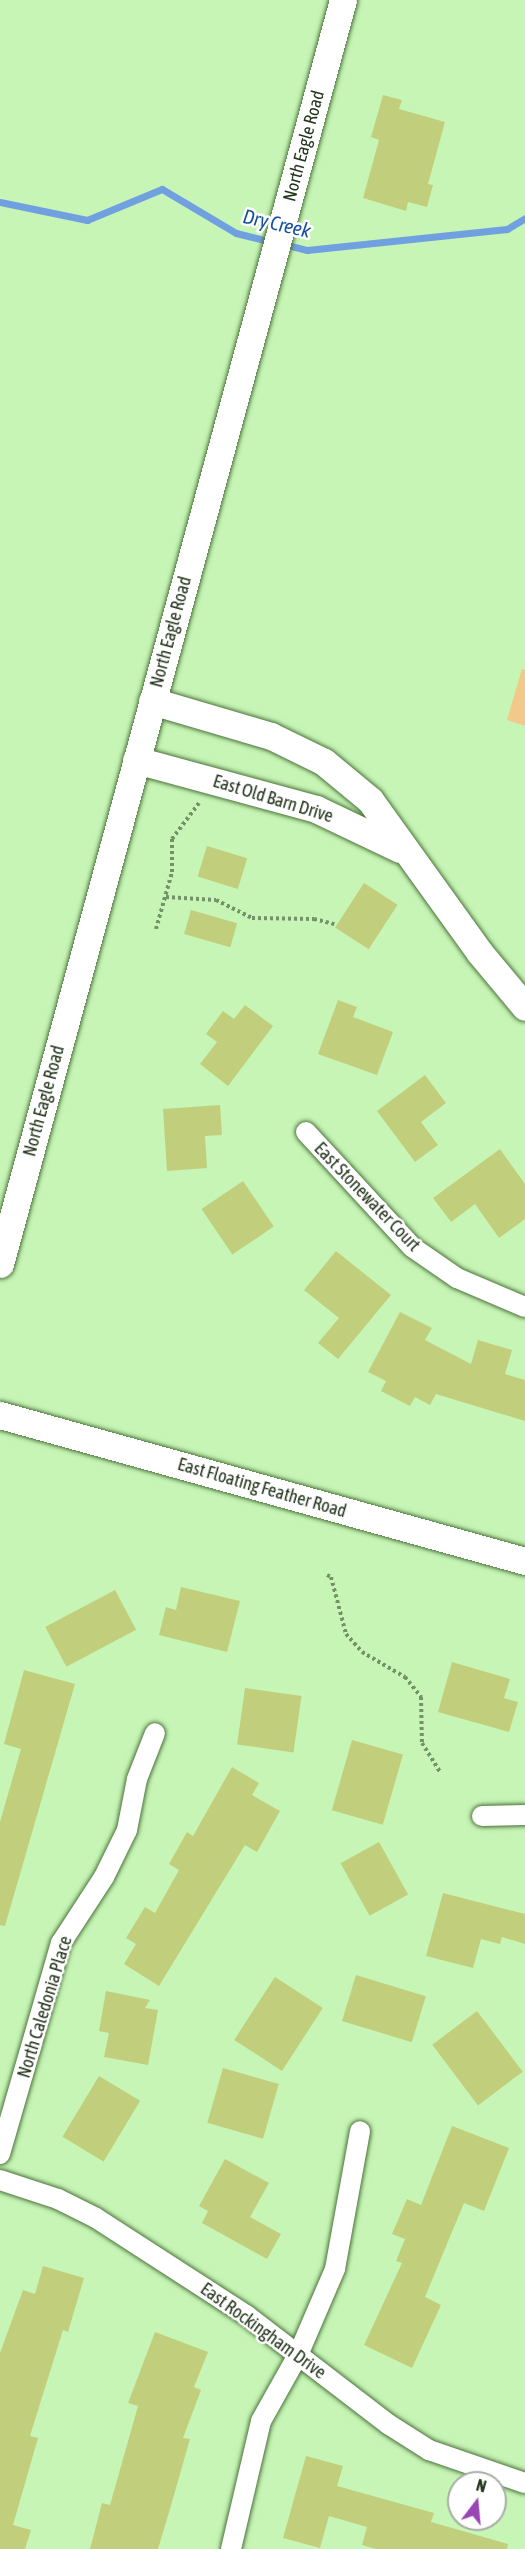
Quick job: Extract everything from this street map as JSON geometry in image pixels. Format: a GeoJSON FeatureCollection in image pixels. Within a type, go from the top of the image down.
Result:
{"type":"FeatureCollection","features":[{"type":"Feature","properties":{"kind":"main road","name":"North Eagle Road"},"geometry":{"type":"LineString","coordinates":[[0,1264],[344,0]]}},
{"type":"Feature","properties":{"kind":"main road","name":"East Old Barn Drive"},"geometry":{"type":"LineString","coordinates":[[152,701],[271,736],[324,762],[370,800],[404,851],[480,953],[525,1007]]}},
{"type":"Feature","properties":{"kind":"main road","name":"East Old Barn Drive"},"geometry":{"type":"LineString","coordinates":[[136,760],[316,810],[404,851]]}},
{"type":"Feature","properties":{"kind":"main road","name":"East Floating Feather Road"},"geometry":{"type":"LineString","coordinates":[[0,1416],[525,1561]]}},
{"type":"Feature","properties":{"kind":"street","name":"East Stonewater Court"},"geometry":{"type":"LineString","coordinates":[[306,1132],[412,1247],[457,1278],[525,1307]]}},
{"type":"Feature","properties":{"kind":"street","name":"North Caledonia Place"},"geometry":{"type":"LineString","coordinates":[[0,2154],[61,1943],[104,1877],[127,1830],[137,1779],[156,1732]]}},
{"type":"Feature","properties":{"kind":"street"},"geometry":{"type":"LineString","coordinates":[[482,1816],[525,1815]]}},
{"type":"Feature","properties":{"kind":"street"},"geometry":{"type":"LineString","coordinates":[[231,2549],[261,2421],[298,2355],[335,2269],[360,2131]]}},
{"type":"Feature","properties":{"kind":"street","name":"East Rockingham Drive"},"geometry":{"type":"LineString","coordinates":[[0,2180],[58,2199],[96,2218],[246,2315],[429,2450],[525,2483]]}},
{"type":"Feature","properties":{"kind":"path"},"geometry":{"type":"LineString","coordinates":[[156,929],[172,872],[172,839],[202,799]]}},
{"type":"Feature","properties":{"kind":"path"},"geometry":{"type":"LineString","coordinates":[[166,897],[216,900],[252,918],[314,919],[334,924]]}},
{"type":"Feature","properties":{"kind":"path"},"geometry":{"type":"LineString","coordinates":[[327,1575],[331,1577],[346,1634],[362,1652],[405,1677],[421,1697],[422,1743],[440,1772]]}},
{"type":"Feature","properties":{"kind":"shaded area"},"geometry":{"type":"Polygon","coordinates":[[[522,669],[525,670],[525,726],[507,720],[522,669]]]}},
{"type":"Feature","properties":{"kind":"building"},"geometry":{"type":"Polygon","coordinates":[[[383,95],[402,100],[399,109],[445,122],[428,184],[433,185],[427,207],[408,202],[406,211],[363,198],[379,140],[371,137],[383,95]]]}},
{"type":"Feature","properties":{"kind":"building"},"geometry":{"type":"Polygon","coordinates":[[[207,846],[247,858],[238,889],[198,877],[207,846]]]}},
{"type":"Feature","properties":{"kind":"building"},"geometry":{"type":"Polygon","coordinates":[[[364,883],[398,905],[369,949],[335,927],[364,883]]]}},
{"type":"Feature","properties":{"kind":"building"},"geometry":{"type":"Polygon","coordinates":[[[191,910],[237,923],[230,947],[184,934],[191,910]]]}},
{"type":"Feature","properties":{"kind":"building"},"geometry":{"type":"Polygon","coordinates":[[[338,1000],[357,1007],[353,1017],[393,1032],[377,1075],[318,1054],[338,1000]]]}},
{"type":"Feature","properties":{"kind":"building"},"geometry":{"type":"Polygon","coordinates":[[[245,1005],[273,1026],[228,1086],[200,1064],[217,1042],[206,1034],[223,1011],[234,1019],[245,1005]]]}},
{"type":"Feature","properties":{"kind":"building"},"geometry":{"type":"Polygon","coordinates":[[[425,1075],[446,1103],[421,1122],[438,1145],[415,1162],[377,1111],[425,1075]]]}},
{"type":"Feature","properties":{"kind":"building"},"geometry":{"type":"Polygon","coordinates":[[[220,1105],[222,1135],[205,1136],[207,1168],[167,1171],[163,1109],[220,1105]]]}},
{"type":"Feature","properties":{"kind":"building"},"geometry":{"type":"Polygon","coordinates":[[[500,1149],[525,1184],[525,1219],[499,1238],[475,1204],[451,1222],[433,1198],[500,1149]]]}},
{"type":"Feature","properties":{"kind":"building"},"geometry":{"type":"Polygon","coordinates":[[[243,1181],[274,1227],[232,1255],[202,1209],[243,1181]]]}},
{"type":"Feature","properties":{"kind":"building"},"geometry":{"type":"Polygon","coordinates":[[[336,1251],[391,1295],[338,1359],[318,1343],[339,1318],[304,1290],[336,1251]]]}},
{"type":"Feature","properties":{"kind":"building"},"geometry":{"type":"Polygon","coordinates":[[[400,1312],[432,1328],[425,1340],[471,1364],[478,1340],[512,1350],[505,1374],[525,1380],[525,1421],[436,1394],[430,1405],[415,1397],[410,1406],[381,1391],[386,1381],[368,1372],[400,1312]]]}},
{"type":"Feature","properties":{"kind":"building"},"geometry":{"type":"Polygon","coordinates":[[[181,1587],[240,1601],[227,1652],[159,1635],[166,1607],[176,1610],[181,1587]]]}},
{"type":"Feature","properties":{"kind":"building"},"geometry":{"type":"Polygon","coordinates":[[[115,1590],[136,1630],[66,1667],[45,1627],[115,1590]]]}},
{"type":"Feature","properties":{"kind":"building"},"geometry":{"type":"Polygon","coordinates":[[[452,1662],[510,1679],[504,1698],[518,1702],[509,1732],[438,1712],[452,1662]]]}},
{"type":"Feature","properties":{"kind":"building"},"geometry":{"type":"Polygon","coordinates":[[[24,1670],[75,1684],[5,1926],[0,1925],[0,1822],[21,1749],[4,1744],[24,1670]]]}},
{"type":"Feature","properties":{"kind":"building"},"geometry":{"type":"Polygon","coordinates":[[[245,1688],[301,1696],[294,1752],[237,1744],[245,1688]]]}},
{"type":"Feature","properties":{"kind":"building"},"geometry":{"type":"Polygon","coordinates":[[[352,1740],[403,1755],[383,1825],[332,1810],[352,1740]]]}},
{"type":"Feature","properties":{"kind":"building"},"geometry":{"type":"Polygon","coordinates":[[[232,1767],[259,1783],[252,1795],[280,1811],[257,1852],[245,1845],[159,1986],[124,1964],[136,1944],[126,1938],[145,1907],[155,1913],[179,1870],[169,1864],[187,1832],[193,1836],[232,1767]]]}},
{"type":"Feature","properties":{"kind":"building"},"geometry":{"type":"Polygon","coordinates":[[[379,1842],[408,1894],[370,1916],[341,1863],[379,1842]]]}},
{"type":"Feature","properties":{"kind":"building"},"geometry":{"type":"Polygon","coordinates":[[[443,1893],[525,1914],[525,1944],[502,1937],[500,1944],[481,1939],[473,1968],[426,1956],[443,1893]]]}},
{"type":"Feature","properties":{"kind":"building"},"geometry":{"type":"Polygon","coordinates":[[[356,1975],[426,1996],[412,2042],[342,2021],[356,1975]]]}},
{"type":"Feature","properties":{"kind":"building"},"geometry":{"type":"Polygon","coordinates":[[[275,1977],[323,2008],[282,2071],[234,2040],[275,1977]]]}},
{"type":"Feature","properties":{"kind":"building"},"geometry":{"type":"Polygon","coordinates":[[[106,1991],[150,2000],[145,2008],[158,2010],[148,2065],[104,2057],[109,2033],[99,2031],[106,1991]]]}},
{"type":"Feature","properties":{"kind":"building"},"geometry":{"type":"Polygon","coordinates":[[[477,2011],[523,2072],[478,2105],[432,2045],[477,2011]]]}},
{"type":"Feature","properties":{"kind":"building"},"geometry":{"type":"Polygon","coordinates":[[[223,2068],[279,2084],[263,2139],[207,2123],[223,2068]]]}},
{"type":"Feature","properties":{"kind":"building"},"geometry":{"type":"Polygon","coordinates":[[[99,2076],[140,2101],[104,2162],[62,2137],[99,2076]]]}},
{"type":"Feature","properties":{"kind":"building"},"geometry":{"type":"Polygon","coordinates":[[[452,2126],[509,2148],[484,2211],[464,2203],[425,2297],[441,2305],[412,2368],[364,2345],[402,2263],[396,2261],[405,2239],[392,2234],[407,2199],[421,2205],[452,2126]]]}},
{"type":"Feature","properties":{"kind":"building"},"geometry":{"type":"Polygon","coordinates":[[[225,2159],[269,2183],[250,2217],[281,2234],[267,2259],[202,2223],[208,2211],[199,2206],[225,2159]]]}},
{"type":"Feature","properties":{"kind":"building"},"geometry":{"type":"Polygon","coordinates":[[[43,2266],[84,2278],[68,2332],[63,2330],[30,2436],[38,2438],[13,2525],[31,2530],[25,2549],[0,2549],[0,2353],[23,2290],[35,2294],[43,2266]]]}},
{"type":"Feature","properties":{"kind":"building"},"geometry":{"type":"Polygon","coordinates":[[[155,2332],[208,2352],[194,2387],[201,2390],[183,2438],[190,2439],[170,2509],[158,2549],[90,2549],[102,2503],[110,2505],[138,2406],[128,2403],[155,2332]]]}},
{"type":"Feature","properties":{"kind":"building"},"geometry":{"type":"Polygon","coordinates":[[[306,2456],[343,2466],[337,2486],[434,2513],[431,2522],[447,2527],[447,2531],[462,2531],[508,2544],[507,2549],[376,2549],[362,2545],[367,2527],[329,2516],[320,2548],[283,2538],[306,2456]]]}},
{"type":"Feature","properties":{"kind":"waterway","name":"Dry Creek"},"geometry":{"type":"LineString","coordinates":[[0,202],[87,220],[162,189],[236,233],[272,242]]}},
{"type":"Feature","properties":{"kind":"waterway","name":"Dry Creek"},"geometry":{"type":"LineString","coordinates":[[283,244],[307,250],[507,229],[525,218]]}}]}
